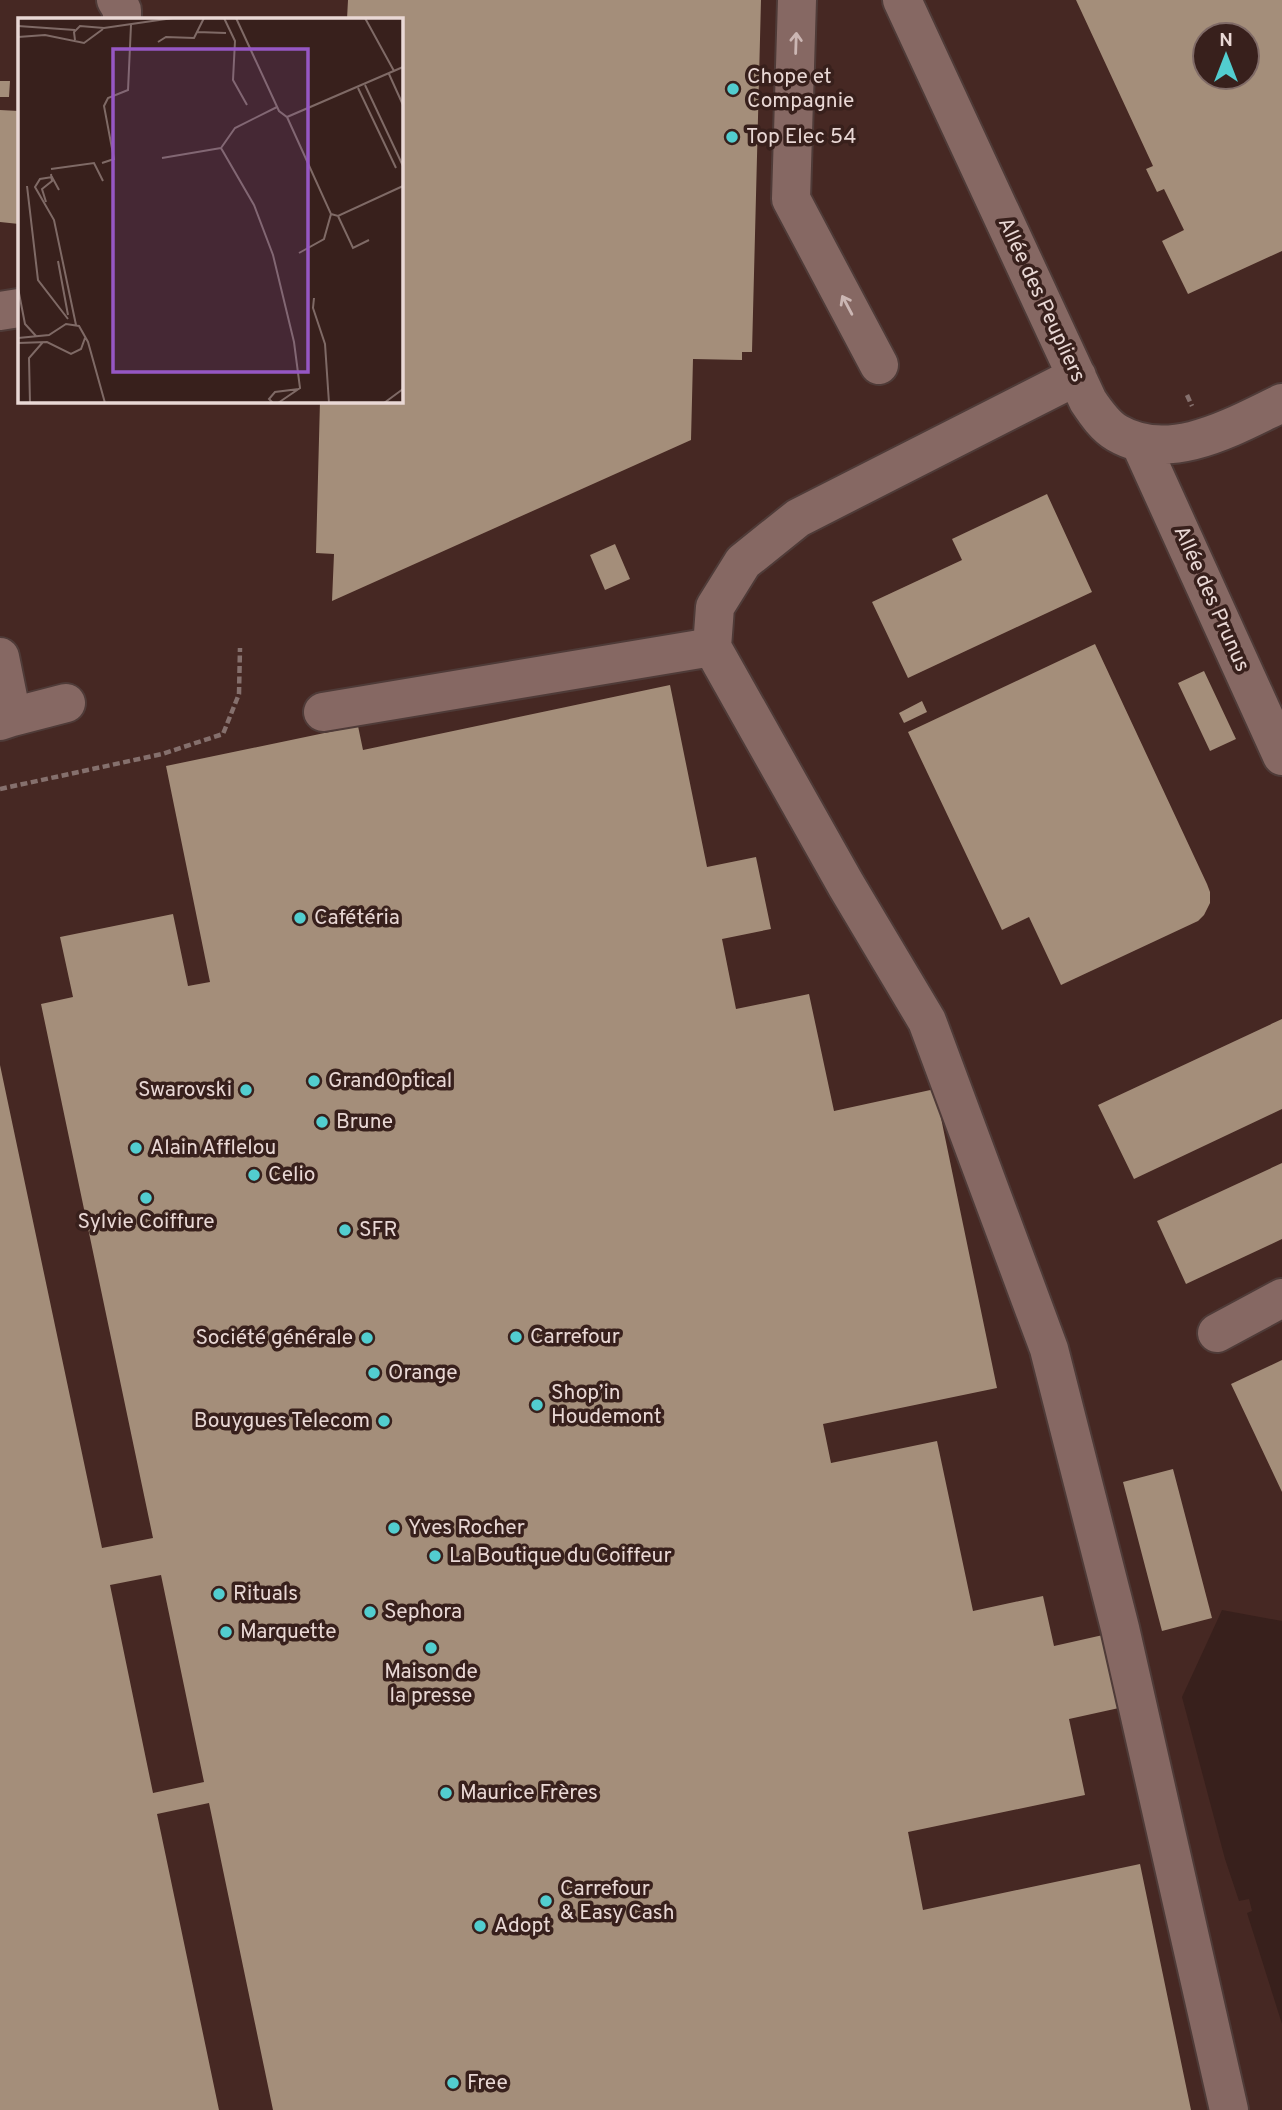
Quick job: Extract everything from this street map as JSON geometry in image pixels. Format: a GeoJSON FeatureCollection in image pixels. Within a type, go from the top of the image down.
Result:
{"type":"FeatureCollection","features":[{"type":"Feature","properties":{"kind":"street"},"geometry":{"type":"LineString","coordinates":[[116,0],[122,10],[122,18]]}},
{"type":"Feature","properties":{"kind":"street"},"geometry":{"type":"LineString","coordinates":[[797,0],[791,199],[879,365]]}},
{"type":"Feature","properties":{"kind":"street","name":"Allée des Peupliers"},"geometry":{"type":"LineString","coordinates":[[902,0],[1088,401],[1101,420],[1117,433],[1140,443],[1170,444],[1207,438],[1282,403]]}},
{"type":"Feature","properties":{"kind":"street"},"geometry":{"type":"LineString","coordinates":[[0,311],[18,308]]}},
{"type":"Feature","properties":{"kind":"street"},"geometry":{"type":"LineString","coordinates":[[1077,376],[799,518],[743,562],[715,607],[712,647],[846,886],[927,1021],[1049,1349],[1120,1628],[1229,2110]]}},
{"type":"Feature","properties":{"kind":"street","name":"Allée des Prunus"},"geometry":{"type":"LineString","coordinates":[[1140,443],[1282,756]]}},
{"type":"Feature","properties":{"kind":"street"},"geometry":{"type":"LineString","coordinates":[[323,712],[712,647]]}},
{"type":"Feature","properties":{"kind":"street"},"geometry":{"type":"LineString","coordinates":[[0,657],[6,719],[66,703]]}},
{"type":"Feature","properties":{"kind":"street"},"geometry":{"type":"LineString","coordinates":[[1217,1333],[1282,1298]]}},
{"type":"Feature","properties":{"kind":"path"},"geometry":{"type":"LineString","coordinates":[[0,789],[162,754],[223,734],[239,694],[240,648]]}},
{"type":"Feature","properties":{"kind":"shaded area"},"geometry":{"type":"Polygon","coordinates":[[[0,0],[1282,0],[1282,1621],[1222,1610],[1182,1697],[1225,1859],[1239,1901],[1249,1899],[1252,1911],[1247,1913],[1282,2024],[1282,2110],[0,2110],[0,0]]]}},
{"type":"Feature","properties":{"kind":"building"},"geometry":{"type":"Polygon","coordinates":[[[348,0],[761,0],[752,352],[742,352],[742,360],[693,359],[691,440],[332,601],[334,554],[316,553],[320,402],[402,402],[402,18],[347,18],[348,0]]]}},
{"type":"Feature","properties":{"kind":"building"},"geometry":{"type":"Polygon","coordinates":[[[1076,0],[1282,0],[1282,251],[1188,294],[1162,241],[1184,230],[1164,189],[1157,192],[1146,169],[1153,166],[1076,0]]]}},
{"type":"Feature","properties":{"kind":"building"},"geometry":{"type":"Polygon","coordinates":[[[0,81],[10,81],[9,97],[0,97],[0,81]]]}},
{"type":"Feature","properties":{"kind":"building"},"geometry":{"type":"Polygon","coordinates":[[[0,110],[18,111],[18,224],[0,222],[0,110]]]}},
{"type":"Feature","properties":{"kind":"building"},"geometry":{"type":"Polygon","coordinates":[[[1047,494],[1092,592],[908,678],[872,602],[962,560],[952,539],[1047,494]]]}},
{"type":"Feature","properties":{"kind":"building"},"geometry":{"type":"Polygon","coordinates":[[[615,544],[630,579],[605,590],[590,555],[615,544]]]}},
{"type":"Feature","properties":{"kind":"building"},"geometry":{"type":"Polygon","coordinates":[[[1095,644],[1207,884],[1210,903],[1198,921],[1061,985],[1029,917],[1002,930],[908,732],[1095,644]]]}},
{"type":"Feature","properties":{"kind":"building"},"geometry":{"type":"Polygon","coordinates":[[[1204,671],[1236,739],[1210,751],[1178,683],[1204,671]]]}},
{"type":"Feature","properties":{"kind":"building","name":"Shop’in Houdemont"},"geometry":{"type":"Polygon","coordinates":[[[670,685],[707,867],[756,857],[771,929],[722,939],[736,1009],[809,994],[834,1111],[935,1089],[997,1388],[823,1424],[831,1463],[937,1441],[973,1611],[1043,1596],[1054,1646],[1103,1635],[1119,1708],[1069,1719],[1085,1795],[908,1832],[923,1910],[1140,1864],[1191,2110],[273,2110],[209,1803],[157,1814],[219,2110],[0,2110],[0,1065],[102,1548],[153,1538],[41,1004],[73,997],[60,937],[173,914],[188,986],[210,982],[166,766],[358,726],[363,750],[670,685]],[[161,1575],[110,1585],[153,1793],[204,1782],[161,1575]]]}},
{"type":"Feature","properties":{"kind":"building"},"geometry":{"type":"Polygon","coordinates":[[[922,701],[927,712],[904,723],[899,713],[922,701]]]}},
{"type":"Feature","properties":{"kind":"building"},"geometry":{"type":"Polygon","coordinates":[[[1282,1019],[1282,1109],[1134,1179],[1098,1105],[1282,1019]]]}},
{"type":"Feature","properties":{"kind":"building"},"geometry":{"type":"Polygon","coordinates":[[[1282,1163],[1282,1239],[1186,1284],[1157,1221],[1282,1163]]]}},
{"type":"Feature","properties":{"kind":"building"},"geometry":{"type":"Polygon","coordinates":[[[1282,1360],[1282,1492],[1231,1384],[1282,1360]]]}},
{"type":"Feature","properties":{"kind":"building"},"geometry":{"type":"Polygon","coordinates":[[[1173,1469],[1212,1618],[1162,1631],[1123,1482],[1173,1469]]]}},
{"type":"Feature","properties":{"kind":"place","name":"Chope et Compagnie"},"geometry":{"type":"Point","coordinates":[733,89]}},
{"type":"Feature","properties":{"kind":"place","name":"Top Elec 54"},"geometry":{"type":"Point","coordinates":[732,137]}},
{"type":"Feature","properties":{"kind":"place","name":"Cafétéria"},"geometry":{"type":"Point","coordinates":[300,918]}},
{"type":"Feature","properties":{"kind":"place","name":"GrandOptical"},"geometry":{"type":"Point","coordinates":[314,1081]}},
{"type":"Feature","properties":{"kind":"place","name":"Swarovski"},"geometry":{"type":"Point","coordinates":[246,1090]}},
{"type":"Feature","properties":{"kind":"place","name":"Brune"},"geometry":{"type":"Point","coordinates":[322,1122]}},
{"type":"Feature","properties":{"kind":"place","name":"Alain Afflelou"},"geometry":{"type":"Point","coordinates":[136,1148]}},
{"type":"Feature","properties":{"kind":"place","name":"Celio"},"geometry":{"type":"Point","coordinates":[254,1175]}},
{"type":"Feature","properties":{"kind":"place","name":"Sylvie Coiffure"},"geometry":{"type":"Point","coordinates":[146,1198]}},
{"type":"Feature","properties":{"kind":"place","name":"SFR"},"geometry":{"type":"Point","coordinates":[345,1230]}},
{"type":"Feature","properties":{"kind":"place","name":"Carrefour"},"geometry":{"type":"Point","coordinates":[516,1337]}},
{"type":"Feature","properties":{"kind":"place","name":"Société générale"},"geometry":{"type":"Point","coordinates":[367,1338]}},
{"type":"Feature","properties":{"kind":"place","name":"Orange"},"geometry":{"type":"Point","coordinates":[374,1373]}},
{"type":"Feature","properties":{"kind":"place","name":"Shop’in Houdemont"},"geometry":{"type":"Point","coordinates":[537,1405]}},
{"type":"Feature","properties":{"kind":"place","name":"Bouygues Telecom"},"geometry":{"type":"Point","coordinates":[384,1421]}},
{"type":"Feature","properties":{"kind":"place","name":"Yves Rocher"},"geometry":{"type":"Point","coordinates":[394,1528]}},
{"type":"Feature","properties":{"kind":"place","name":"La Boutique du Coiffeur"},"geometry":{"type":"Point","coordinates":[435,1556]}},
{"type":"Feature","properties":{"kind":"place","name":"Rituals"},"geometry":{"type":"Point","coordinates":[219,1594]}},
{"type":"Feature","properties":{"kind":"place","name":"Sephora"},"geometry":{"type":"Point","coordinates":[370,1612]}},
{"type":"Feature","properties":{"kind":"place","name":"Marquette"},"geometry":{"type":"Point","coordinates":[226,1632]}},
{"type":"Feature","properties":{"kind":"place","name":"Maison de la presse"},"geometry":{"type":"Point","coordinates":[431,1648]}},
{"type":"Feature","properties":{"kind":"place","name":"Maurice Frères"},"geometry":{"type":"Point","coordinates":[446,1793]}},
{"type":"Feature","properties":{"kind":"place","name":"Carrefour & Easy Cash"},"geometry":{"type":"Point","coordinates":[546,1901]}},
{"type":"Feature","properties":{"kind":"place","name":"Adopt"},"geometry":{"type":"Point","coordinates":[480,1926]}},
{"type":"Feature","properties":{"kind":"place","name":"Free"},"geometry":{"type":"Point","coordinates":[453,2083]}}]}
